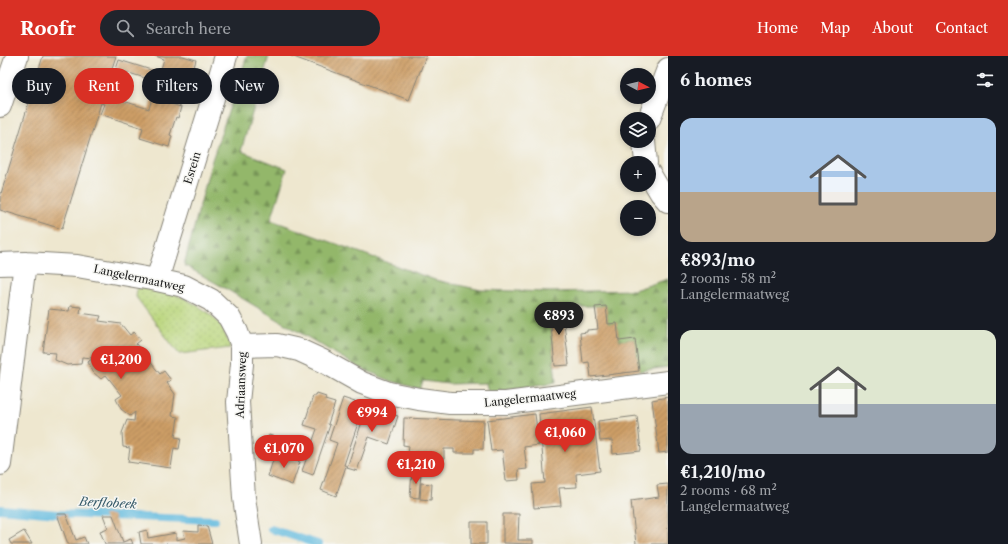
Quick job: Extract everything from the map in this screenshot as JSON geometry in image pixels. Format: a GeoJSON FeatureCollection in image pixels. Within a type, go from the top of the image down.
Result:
{"type":"FeatureCollection","features":[{"type":"Feature","properties":{"kind":"street"},"geometry":{"type":"LineString","coordinates":[[0,106],[17,56]]}},
{"type":"Feature","properties":{"kind":"street","name":"Esrein"},"geometry":{"type":"LineString","coordinates":[[157,280],[226,56]]}},
{"type":"Feature","properties":{"kind":"street"},"geometry":{"type":"LineString","coordinates":[[652,112],[668,70]]}},
{"type":"Feature","properties":{"kind":"street"},"geometry":{"type":"LineString","coordinates":[[656,185],[668,201]]}},
{"type":"Feature","properties":{"kind":"street"},"geometry":{"type":"LineString","coordinates":[[0,464],[25,263]]}},
{"type":"Feature","properties":{"kind":"street","name":"Langelermaatweg"},"geometry":{"type":"LineString","coordinates":[[0,264],[25,263],[78,266],[184,286],[211,300],[229,317],[242,346],[277,345],[298,350],[323,361],[362,383],[389,393],[419,399],[450,403],[506,403],[668,382]]}},
{"type":"Feature","properties":{"kind":"street","name":"Adriaansweg"},"geometry":{"type":"LineString","coordinates":[[242,346],[242,364],[238,402],[244,498],[251,544]]}},
{"type":"Feature","properties":{"kind":"green space"},"geometry":{"type":"Polygon","coordinates":[[[247,56],[269,56],[265,68],[243,68],[247,56]]]}},
{"type":"Feature","properties":{"kind":"green space"},"geometry":{"type":"Polygon","coordinates":[[[231,104],[255,104],[241,151],[287,169],[271,220],[435,280],[481,290],[551,292],[634,290],[668,279],[668,367],[639,371],[635,339],[619,341],[617,323],[608,324],[606,306],[549,306],[556,383],[488,393],[486,383],[449,384],[423,381],[420,389],[391,381],[358,367],[184,265],[212,160],[231,104]]]}},
{"type":"Feature","properties":{"kind":"green space"},"geometry":{"type":"Polygon","coordinates":[[[137,287],[172,293],[203,309],[220,325],[230,348],[179,354],[136,297],[137,287]]]}},
{"type":"Feature","properties":{"kind":"building"},"geometry":{"type":"Polygon","coordinates":[[[43,56],[116,56],[112,68],[74,68],[74,104],[101,104],[62,229],[0,210],[0,197],[28,104],[66,104],[66,68],[39,68],[43,56]]]}},
{"type":"Feature","properties":{"kind":"building"},"geometry":{"type":"Polygon","coordinates":[[[155,56],[183,56],[196,60],[194,68],[161,68],[164,59],[155,56]]]}},
{"type":"Feature","properties":{"kind":"building"},"geometry":{"type":"Polygon","coordinates":[[[291,56],[426,56],[409,100],[291,56]]]}},
{"type":"Feature","properties":{"kind":"building"},"geometry":{"type":"Polygon","coordinates":[[[119,60],[145,68],[142,68],[142,77],[134,75],[134,68],[116,68],[119,60]]]}},
{"type":"Feature","properties":{"kind":"building"},"geometry":{"type":"Polygon","coordinates":[[[104,104],[133,104],[149,109],[150,104],[171,104],[181,107],[178,118],[176,117],[170,135],[172,136],[169,147],[140,138],[143,128],[100,114],[104,104]]]}},
{"type":"Feature","properties":{"kind":"building"},"geometry":{"type":"Polygon","coordinates":[[[70,306],[81,307],[80,313],[101,316],[99,321],[121,324],[130,335],[134,332],[141,340],[136,344],[160,374],[164,371],[171,380],[167,383],[175,394],[172,416],[178,417],[175,437],[181,438],[179,449],[174,448],[171,468],[128,462],[130,448],[123,447],[122,433],[127,420],[134,421],[135,412],[130,416],[121,409],[116,399],[122,395],[106,375],[101,379],[93,372],[88,362],[93,358],[82,357],[81,364],[67,365],[55,360],[56,353],[43,352],[49,309],[69,311],[70,306]]]}},
{"type":"Feature","properties":{"kind":"building"},"geometry":{"type":"Polygon","coordinates":[[[549,306],[562,306],[569,365],[555,366],[549,306]]]}},
{"type":"Feature","properties":{"kind":"building"},"geometry":{"type":"Polygon","coordinates":[[[606,306],[608,324],[617,323],[619,341],[635,339],[639,371],[591,377],[589,362],[583,363],[580,333],[587,332],[587,330],[598,329],[595,307],[606,306]]]}},
{"type":"Feature","properties":{"kind":"building"},"geometry":{"type":"Polygon","coordinates":[[[317,394],[326,397],[325,400],[335,403],[328,424],[330,425],[313,475],[302,471],[317,429],[304,425],[313,396],[316,396],[317,394]]]}},
{"type":"Feature","properties":{"kind":"building"},"geometry":{"type":"Polygon","coordinates":[[[668,397],[668,452],[659,453],[652,400],[668,397]]]}},
{"type":"Feature","properties":{"kind":"building"},"geometry":{"type":"Polygon","coordinates":[[[343,398],[364,405],[344,465],[346,466],[336,496],[321,490],[337,443],[329,440],[343,398]]]}},
{"type":"Feature","properties":{"kind":"building"},"geometry":{"type":"Polygon","coordinates":[[[367,406],[398,416],[389,444],[369,437],[357,471],[347,468],[367,406]]]}},
{"type":"Feature","properties":{"kind":"building"},"geometry":{"type":"Polygon","coordinates":[[[592,407],[600,471],[576,474],[577,487],[559,488],[561,506],[534,508],[532,484],[545,483],[539,414],[592,407]]]}},
{"type":"Feature","properties":{"kind":"building"},"geometry":{"type":"Polygon","coordinates":[[[535,414],[539,445],[524,447],[527,469],[518,470],[519,480],[506,481],[502,450],[491,451],[487,420],[535,414]]]}},
{"type":"Feature","properties":{"kind":"building"},"geometry":{"type":"Polygon","coordinates":[[[637,416],[641,451],[613,454],[612,440],[600,441],[598,421],[637,416]]]}},
{"type":"Feature","properties":{"kind":"building"},"geometry":{"type":"Polygon","coordinates":[[[404,418],[484,421],[483,449],[474,449],[474,453],[454,453],[454,449],[444,449],[444,459],[436,459],[436,464],[416,463],[416,455],[408,454],[409,446],[403,445],[404,418]]]}},
{"type":"Feature","properties":{"kind":"building"},"geometry":{"type":"Polygon","coordinates":[[[269,435],[278,438],[274,451],[265,447],[269,435]]]}},
{"type":"Feature","properties":{"kind":"building"},"geometry":{"type":"Polygon","coordinates":[[[275,454],[300,462],[292,485],[268,476],[275,454]]]}},
{"type":"Feature","properties":{"kind":"building"},"geometry":{"type":"Polygon","coordinates":[[[412,472],[421,472],[419,498],[410,497],[412,472]]]}},
{"type":"Feature","properties":{"kind":"building"},"geometry":{"type":"Polygon","coordinates":[[[421,483],[432,484],[431,500],[420,499],[421,483]]]}},
{"type":"Feature","properties":{"kind":"building"},"geometry":{"type":"Polygon","coordinates":[[[668,484],[668,544],[636,544],[631,501],[659,497],[657,485],[668,484]]]}},
{"type":"Feature","properties":{"kind":"building"},"geometry":{"type":"Polygon","coordinates":[[[57,514],[66,514],[76,540],[84,537],[87,544],[68,544],[57,514]]]}},
{"type":"Feature","properties":{"kind":"building"},"geometry":{"type":"Polygon","coordinates":[[[503,514],[519,514],[518,540],[533,540],[533,544],[503,543],[503,514]]]}},
{"type":"Feature","properties":{"kind":"building"},"geometry":{"type":"Polygon","coordinates":[[[103,515],[113,515],[123,542],[131,539],[133,544],[105,544],[100,531],[108,528],[103,515]]]}},
{"type":"Feature","properties":{"kind":"building"},"geometry":{"type":"Polygon","coordinates":[[[471,522],[487,522],[487,544],[471,544],[471,522]]]}},
{"type":"Feature","properties":{"kind":"building"},"geometry":{"type":"Polygon","coordinates":[[[198,525],[207,526],[212,544],[141,544],[139,532],[147,530],[148,538],[176,533],[176,540],[185,538],[183,531],[198,532],[198,525]]]}},
{"type":"Feature","properties":{"kind":"building"},"geometry":{"type":"Polygon","coordinates":[[[24,531],[32,544],[11,544],[9,540],[24,531]]]}},
{"type":"Feature","properties":{"kind":"waterway","name":"Berflobeek"},"geometry":{"type":"LineString","coordinates":[[0,509],[58,514],[215,520]]}},
{"type":"Feature","properties":{"kind":"waterway","name":"Berflobeek"},"geometry":{"type":"LineString","coordinates":[[271,529],[318,544]]}}]}
